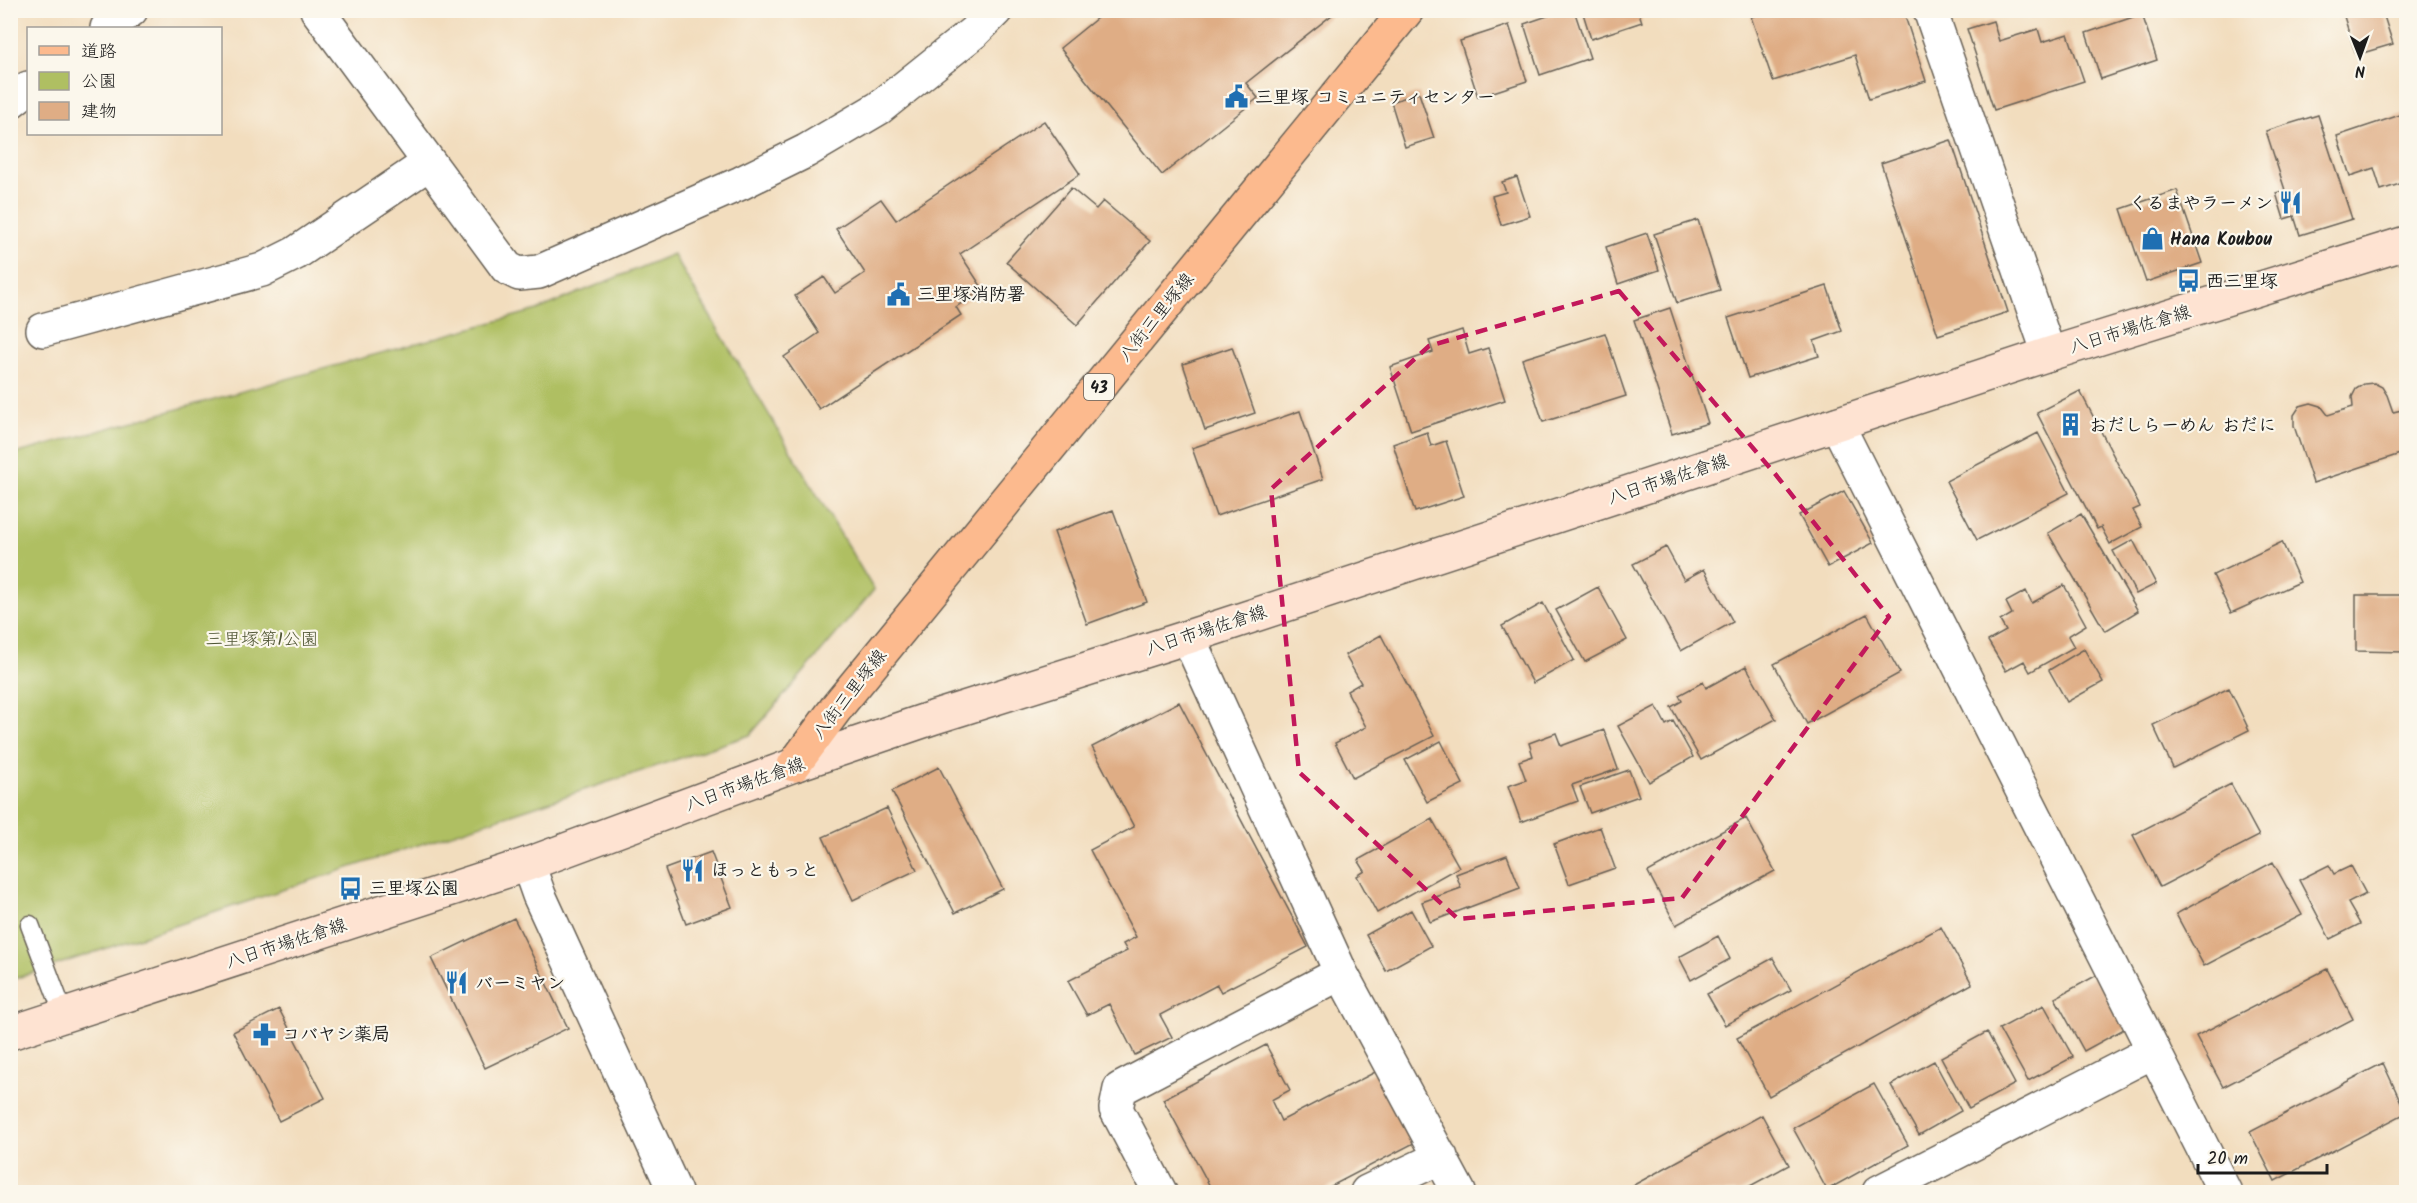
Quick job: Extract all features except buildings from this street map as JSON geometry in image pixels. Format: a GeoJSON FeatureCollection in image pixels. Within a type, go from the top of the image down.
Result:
{"type":"FeatureCollection","features":[{"type":"Feature","properties":{"kind":"main road","name":"八街三里塚線"},"geometry":{"type":"LineString","coordinates":[[794,765],[845,698],[1407,10]]}},
{"type":"Feature","properties":{"kind":"main road","name":"八日市場佐倉線"},"geometry":{"type":"LineString","coordinates":[[10,1033],[528,864],[794,765],[932,718],[1188,637],[2049,354],[2406,243]]}},
{"type":"Feature","properties":{"kind":"street"},"geometry":{"type":"LineString","coordinates":[[108,27],[131,10]]}},
{"type":"Feature","properties":{"kind":"street"},"geometry":{"type":"LineString","coordinates":[[317,10],[507,268],[519,274],[539,272],[741,183],[806,151],[879,108],[974,32],[996,10]]}},
{"type":"Feature","properties":{"kind":"street"},"geometry":{"type":"LineString","coordinates":[[1930,10],[2049,354]]}},
{"type":"Feature","properties":{"kind":"street"},"geometry":{"type":"LineString","coordinates":[[10,102],[27,89]]}},
{"type":"Feature","properties":{"kind":"street"},"geometry":{"type":"LineString","coordinates":[[43,330],[262,270],[296,253],[429,163]]}},
{"type":"Feature","properties":{"kind":"street"},"geometry":{"type":"LineString","coordinates":[[1837,424],[2225,1192]]}},
{"type":"Feature","properties":{"kind":"street"},"geometry":{"type":"LineString","coordinates":[[1188,637],[1341,973],[1459,1192]]}},
{"type":"Feature","properties":{"kind":"street"},"geometry":{"type":"LineString","coordinates":[[528,864],[539,895],[675,1192]]}},
{"type":"Feature","properties":{"kind":"street"},"geometry":{"type":"LineString","coordinates":[[1160,1192],[1116,1109],[1120,1089],[1341,973]]}},
{"type":"Feature","properties":{"kind":"street"},"geometry":{"type":"LineString","coordinates":[[1879,1192],[2154,1051]]}},
{"type":"Feature","properties":{"kind":"street"},"geometry":{"type":"LineString","coordinates":[[1367,1192],[1441,1157]]}},
{"type":"Feature","properties":{"kind":"lane"},"geometry":{"type":"LineString","coordinates":[[30,925],[64,1015]]}},
{"type":"Feature","properties":{"kind":"highlighted area"},"geometry":{"type":"Polygon","coordinates":[[[1619,291],[1776,475],[1889,617],[1682,898],[1458,919],[1299,772],[1271,489],[1429,346],[1619,291]]]}},
{"type":"Feature","properties":{"kind":"green space","name":"三里塚第1公園"},"geometry":{"type":"Polygon","coordinates":[[[673,254],[874,590],[750,735],[11,980],[11,455],[537,310],[673,254]]]}},
{"type":"Feature","properties":{"kind":"place","name":"三里塚 コミュニティセンター"},"geometry":{"type":"Point","coordinates":[1237,97]}},
{"type":"Feature","properties":{"kind":"place","name":"くるまやラーメン"},"geometry":{"type":"Point","coordinates":[2291,203]}},
{"type":"Feature","properties":{"kind":"place","name":"Hana Koubou"},"geometry":{"type":"Point","coordinates":[2152,239]}},
{"type":"Feature","properties":{"kind":"place","name":"西三里塚"},"geometry":{"type":"Point","coordinates":[2188,281]}},
{"type":"Feature","properties":{"kind":"place","name":"三里塚消防署"},"geometry":{"type":"Point","coordinates":[899,294]}},
{"type":"Feature","properties":{"kind":"place","name":"おだしらーめん おだに"},"geometry":{"type":"Point","coordinates":[2071,425]}},
{"type":"Feature","properties":{"kind":"place","name":"ほっともっと"},"geometry":{"type":"Point","coordinates":[693,870]}},
{"type":"Feature","properties":{"kind":"place","name":"三里塚公園"},"geometry":{"type":"Point","coordinates":[351,888]}},
{"type":"Feature","properties":{"kind":"place","name":"バーミヤン"},"geometry":{"type":"Point","coordinates":[457,983]}},
{"type":"Feature","properties":{"kind":"place","name":"コバヤシ薬局"},"geometry":{"type":"Point","coordinates":[264,1034]}}]}
